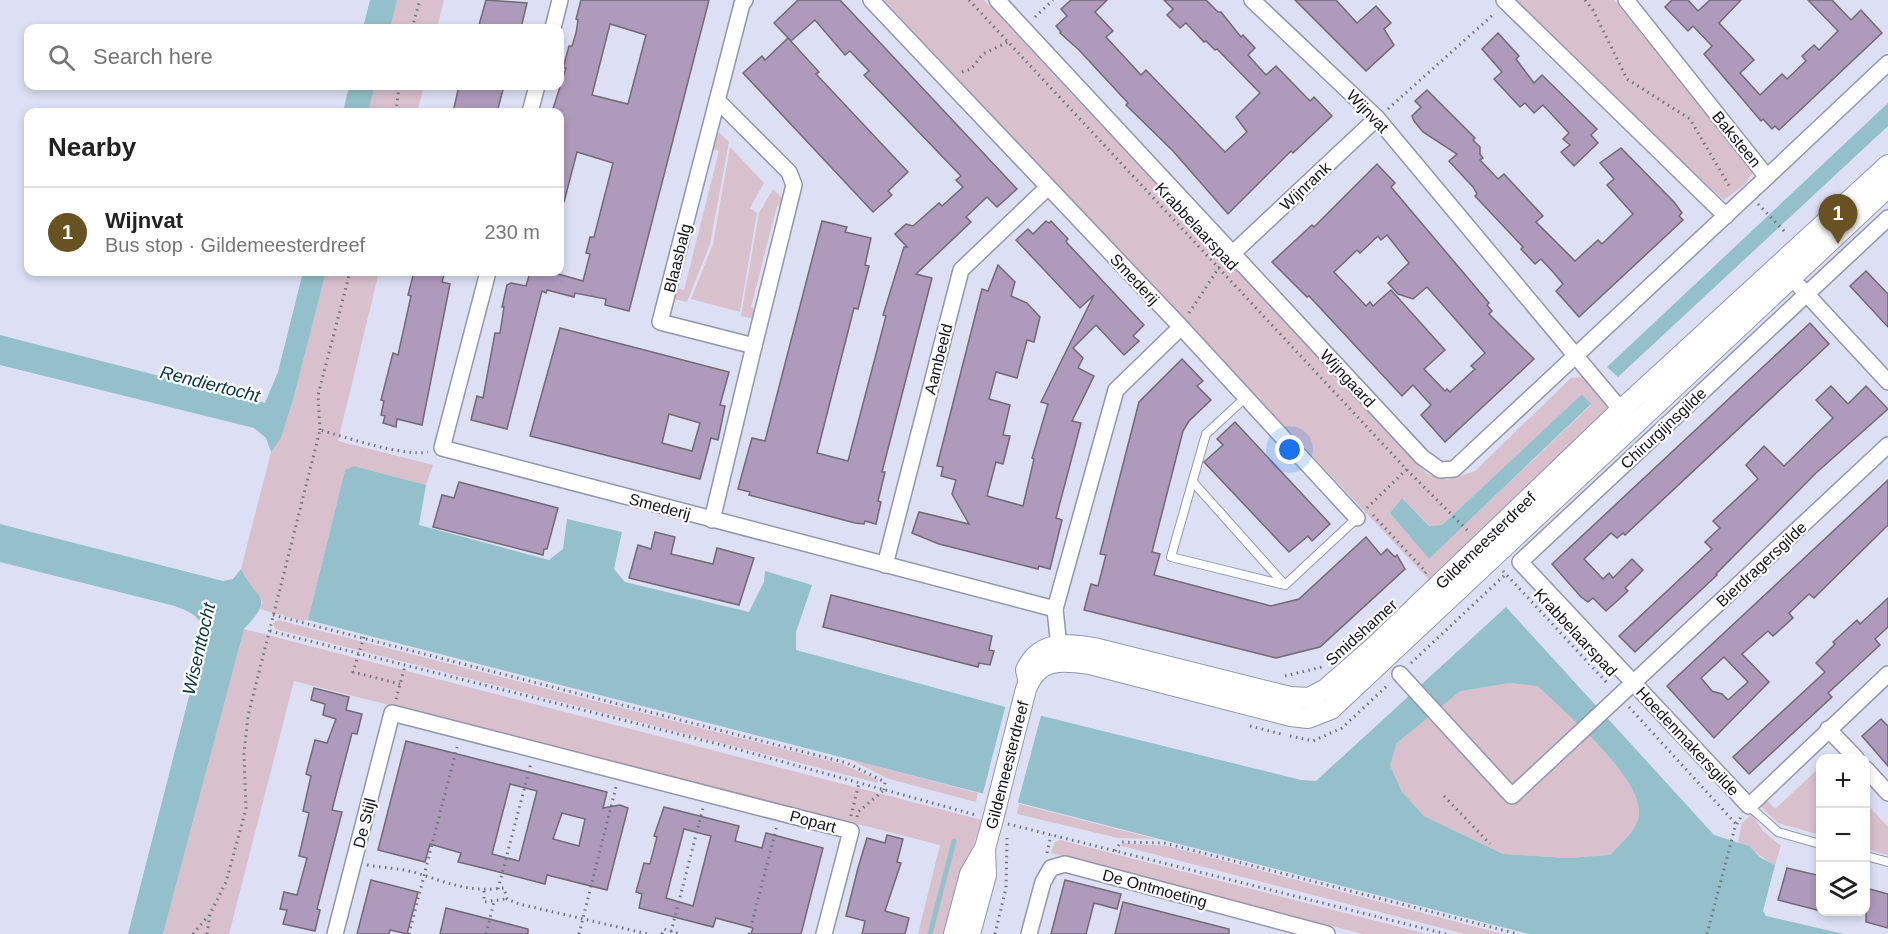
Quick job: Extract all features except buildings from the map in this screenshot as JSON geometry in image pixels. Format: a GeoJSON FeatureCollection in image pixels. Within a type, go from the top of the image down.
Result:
{"type":"FeatureCollection","features":[{"type":"Feature","properties":{"kind":"street"},"geometry":{"type":"LineString","coordinates":[[554,24],[560,0]]}},
{"type":"Feature","properties":{"kind":"street","name":"Blaasbalg"},"geometry":{"type":"LineString","coordinates":[[746,0],[742,4],[660,322],[754,346]]}},
{"type":"Feature","properties":{"kind":"street","name":"Smederij"},"geometry":{"type":"LineString","coordinates":[[871,0],[1181,327]]}},
{"type":"Feature","properties":{"kind":"street","name":"Wijngaard"},"geometry":{"type":"LineString","coordinates":[[997,0],[1428,463],[1440,470],[1454,469],[1767,177]]}},
{"type":"Feature","properties":{"kind":"street","name":"Wijnvat"},"geometry":{"type":"LineString","coordinates":[[1252,0],[1377,118],[1575,357],[1635,425]]}},
{"type":"Feature","properties":{"kind":"street","name":"Baksteen"},"geometry":{"type":"LineString","coordinates":[[1626,0],[1767,177],[1888,63]]}},
{"type":"Feature","properties":{"kind":"street"},"geometry":{"type":"LineString","coordinates":[[1506,1],[1726,216]]}},
{"type":"Feature","properties":{"kind":"street"},"geometry":{"type":"LineString","coordinates":[[531,108],[536,90]]}},
{"type":"Feature","properties":{"kind":"street"},"geometry":{"type":"LineString","coordinates":[[712,520],[794,185],[789,172],[717,100]]}},
{"type":"Feature","properties":{"kind":"street","name":"Wijnrank"},"geometry":{"type":"LineString","coordinates":[[1232,254],[1377,118]]}},
{"type":"Feature","properties":{"kind":"street","name":"Gildemeesterdreef"},"geometry":{"type":"LineString","coordinates":[[1481,545],[1635,425],[1888,165]]}},
{"type":"Feature","properties":{"kind":"street","name":"Aambeeld"},"geometry":{"type":"LineString","coordinates":[[885,564],[961,270],[1048,187]]}},
{"type":"Feature","properties":{"kind":"street","name":"Gildemeesterdreef"},"geometry":{"type":"LineString","coordinates":[[954,934],[970,874],[985,848],[1027,686],[1026,670],[1036,653],[1094,648],[1290,697],[1309,698],[1326,689],[1374,648],[1621,410],[1888,187]]}},
{"type":"Feature","properties":{"kind":"street","name":"Chirurgijnsgilde"},"geometry":{"type":"LineString","coordinates":[[1520,562],[1888,218]]}},
{"type":"Feature","properties":{"kind":"street"},"geometry":{"type":"LineString","coordinates":[[1786,272],[1888,382]]}},
{"type":"Feature","properties":{"kind":"street"},"geometry":{"type":"LineString","coordinates":[[442,448],[487,276]]}},
{"type":"Feature","properties":{"kind":"street"},"geometry":{"type":"LineString","coordinates":[[1059,652],[1055,609],[1116,390],[1181,327],[1245,398],[1362,513]]}},
{"type":"Feature","properties":{"kind":"street","name":"Bierdragersgilde"},"geometry":{"type":"LineString","coordinates":[[1404,678],[1512,796],[1888,445]]}},
{"type":"Feature","properties":{"kind":"street","name":"Smederij"},"geometry":{"type":"LineString","coordinates":[[442,448],[1055,609]]}},
{"type":"Feature","properties":{"kind":"street","name":"Hoedenmakersgilde"},"geometry":{"type":"LineString","coordinates":[[1520,562],[1749,806],[1888,674]]}},
{"type":"Feature","properties":{"kind":"street","name":"Popart"},"geometry":{"type":"LineString","coordinates":[[392,713],[849,831],[824,934]]}},
{"type":"Feature","properties":{"kind":"street","name":"De Stijl"},"geometry":{"type":"LineString","coordinates":[[335,934],[392,713]]}},
{"type":"Feature","properties":{"kind":"street"},"geometry":{"type":"LineString","coordinates":[[1828,729],[1851,754]]}},
{"type":"Feature","properties":{"kind":"street"},"geometry":{"type":"LineString","coordinates":[[1870,773],[1888,793]]}},
{"type":"Feature","properties":{"kind":"street","name":"Gildemeesterdreef"},"geometry":{"type":"LineString","coordinates":[[970,934],[986,875],[985,848]]}},
{"type":"Feature","properties":{"kind":"street","name":"De Ontmoeting"},"geometry":{"type":"LineString","coordinates":[[1029,934],[1043,882],[1051,868],[1065,864],[1327,934]]}},
{"type":"Feature","properties":{"kind":"lane"},"geometry":{"type":"LineString","coordinates":[[1245,398],[1206,434],[1171,556],[1286,585]]}},
{"type":"Feature","properties":{"kind":"lane"},"geometry":{"type":"LineString","coordinates":[[1192,482],[1286,585]]}},
{"type":"Feature","properties":{"kind":"lane"},"geometry":{"type":"LineString","coordinates":[[1286,585],[1362,513]]}},
{"type":"Feature","properties":{"kind":"lane"},"geometry":{"type":"LineString","coordinates":[[1749,806],[1778,832],[1816,843]]}},
{"type":"Feature","properties":{"kind":"lane"},"geometry":{"type":"LineString","coordinates":[[1870,857],[1888,862]]}},
{"type":"Feature","properties":{"kind":"path"},"geometry":{"type":"LineString","coordinates":[[413,24],[420,0]]}},
{"type":"Feature","properties":{"kind":"path","name":"Krabbelaarspad"},"geometry":{"type":"LineString","coordinates":[[969,0],[1407,470],[1481,545],[1615,702],[1736,824],[1707,934]]}},
{"type":"Feature","properties":{"kind":"path"},"geometry":{"type":"LineString","coordinates":[[1024,28],[1053,0]]}},
{"type":"Feature","properties":{"kind":"path"},"geometry":{"type":"LineString","coordinates":[[1585,0],[1593,10],[1627,80],[1690,120],[1740,203]]}},
{"type":"Feature","properties":{"kind":"path"},"geometry":{"type":"LineString","coordinates":[[1377,118],[1506,1]]}},
{"type":"Feature","properties":{"kind":"path"},"geometry":{"type":"LineString","coordinates":[[946,79],[971,69],[983,54],[1009,42]]}},
{"type":"Feature","properties":{"kind":"path"},"geometry":{"type":"LineString","coordinates":[[396,108],[399,90]]}},
{"type":"Feature","properties":{"kind":"path"},"geometry":{"type":"LineString","coordinates":[[1763,209],[1789,237]]}},
{"type":"Feature","properties":{"kind":"path"},"geometry":{"type":"LineString","coordinates":[[1181,327],[1219,267]]}},
{"type":"Feature","properties":{"kind":"path"},"geometry":{"type":"LineString","coordinates":[[193,934],[210,914],[226,882],[246,809],[244,754],[248,716],[320,430],[318,395],[349,276]]}},
{"type":"Feature","properties":{"kind":"path"},"geometry":{"type":"LineString","coordinates":[[320,430],[418,453],[442,448]]}},
{"type":"Feature","properties":{"kind":"path"},"geometry":{"type":"LineString","coordinates":[[1407,470],[1362,513],[1426,572],[1418,580]]}},
{"type":"Feature","properties":{"kind":"path"},"geometry":{"type":"LineString","coordinates":[[273,615],[847,763],[885,782],[885,790]]}},
{"type":"Feature","properties":{"kind":"path","name":"Smidshamer"},"geometry":{"type":"LineString","coordinates":[[1348,644],[1374,620]]}},
{"type":"Feature","properties":{"kind":"path"},"geometry":{"type":"LineString","coordinates":[[270,631],[722,745],[885,790]]}},
{"type":"Feature","properties":{"kind":"path"},"geometry":{"type":"LineString","coordinates":[[363,637],[353,672],[400,684]]}},
{"type":"Feature","properties":{"kind":"path","name":"Smidshamer"},"geometry":{"type":"LineString","coordinates":[[1274,674],[1285,676],[1321,668],[1330,660]]}},
{"type":"Feature","properties":{"kind":"path"},"geometry":{"type":"LineString","coordinates":[[392,713],[405,666]]}},
{"type":"Feature","properties":{"kind":"path"},"geometry":{"type":"LineString","coordinates":[[409,934],[461,731]]}},
{"type":"Feature","properties":{"kind":"path"},"geometry":{"type":"LineString","coordinates":[[498,889],[534,750]]}},
{"type":"Feature","properties":{"kind":"path"},"geometry":{"type":"LineString","coordinates":[[579,934],[620,772]]}},
{"type":"Feature","properties":{"kind":"path"},"geometry":{"type":"LineString","coordinates":[[849,831],[859,783]]}},
{"type":"Feature","properties":{"kind":"path"},"geometry":{"type":"LineString","coordinates":[[849,831],[858,812],[885,790]]}},
{"type":"Feature","properties":{"kind":"path"},"geometry":{"type":"LineString","coordinates":[[671,932],[707,794]]}},
{"type":"Feature","properties":{"kind":"path"},"geometry":{"type":"LineString","coordinates":[[1444,796],[1490,844]]}},
{"type":"Feature","properties":{"kind":"path"},"geometry":{"type":"LineString","coordinates":[[749,934],[780,813]]}},
{"type":"Feature","properties":{"kind":"path"},"geometry":{"type":"LineString","coordinates":[[1446,934],[1115,850],[1121,842],[1164,843],[1518,934]]}},
{"type":"Feature","properties":{"kind":"path"},"geometry":{"type":"LineString","coordinates":[[354,863],[393,868],[456,887],[484,891],[504,888],[507,899]]}},
{"type":"Feature","properties":{"kind":"path"},"geometry":{"type":"LineString","coordinates":[[484,891],[484,902],[507,899],[648,934]]}},
{"type":"Feature","properties":{"kind":"path"},"geometry":{"type":"LineString","coordinates":[[486,934],[494,902]]}},
{"type":"Feature","properties":{"kind":"path"},"geometry":{"type":"LineString","coordinates":[[207,934],[210,914]]}},
{"type":"Feature","properties":{"kind":"path"},"geometry":{"type":"LineString","coordinates":[[662,934],[664,929],[680,934]]}},
{"type":"Feature","properties":{"kind":"shaded area"},"geometry":{"type":"Polygon","coordinates":[[[370,0],[397,0],[391,24],[364,24],[370,0]]]}},
{"type":"Feature","properties":{"kind":"shaded area"},"geometry":{"type":"Polygon","coordinates":[[[397,0],[444,0],[438,24],[391,24],[397,0]]]}},
{"type":"Feature","properties":{"kind":"shaded area"},"geometry":{"type":"Polygon","coordinates":[[[884,0],[984,0],[1427,474],[1447,480],[1475,471],[1571,378],[1582,377],[1608,409],[1602,424],[1431,582],[884,0]],[[1582,394],[1442,525],[1430,526],[1402,498],[1390,513],[1429,559],[1591,405],[1582,394]]]}},
{"type":"Feature","properties":{"kind":"shaded area"},"geometry":{"type":"Polygon","coordinates":[[[1505,0],[1614,0],[1754,171],[1745,184],[1724,200],[1505,0]]]}},
{"type":"Feature","properties":{"kind":"shaded area"},"geometry":{"type":"Polygon","coordinates":[[[348,90],[374,90],[369,108],[344,108],[348,90]]]}},
{"type":"Feature","properties":{"kind":"shaded area"},"geometry":{"type":"Polygon","coordinates":[[[374,90],[423,90],[418,108],[369,108],[374,90]]]}},
{"type":"Feature","properties":{"kind":"shaded area"},"geometry":{"type":"Polygon","coordinates":[[[1888,103],[1888,126],[1618,377],[1607,367],[1888,103]]]}},
{"type":"Feature","properties":{"kind":"shaded area"},"geometry":{"type":"Polygon","coordinates":[[[719,132],[729,142],[710,244],[687,302],[674,299],[677,288],[684,290],[719,151],[713,149],[719,132]]]}},
{"type":"Feature","properties":{"kind":"shaded area"},"geometry":{"type":"Polygon","coordinates":[[[730,147],[764,183],[750,208],[757,213],[740,312],[691,299],[713,244],[730,147]]]}},
{"type":"Feature","properties":{"kind":"shaded area"},"geometry":{"type":"Polygon","coordinates":[[[773,189],[785,201],[784,207],[777,206],[751,307],[757,309],[755,319],[741,316],[759,213],[773,189]]]}},
{"type":"Feature","properties":{"kind":"shaded area"},"geometry":{"type":"Polygon","coordinates":[[[302,276],[325,276],[293,400],[281,438],[271,452],[266,438],[254,428],[0,365],[0,335],[265,403],[278,372],[302,276]]]}},
{"type":"Feature","properties":{"kind":"shaded area"},"geometry":{"type":"Polygon","coordinates":[[[325,276],[378,276],[338,441],[433,465],[426,485],[354,466],[345,470],[308,620],[302,621],[260,609],[263,602],[249,586],[241,569],[271,452],[281,438],[325,276]]]}},
{"type":"Feature","properties":{"kind":"shaded area"},"geometry":{"type":"Polygon","coordinates":[[[1582,394],[1591,404],[1429,559],[1390,513],[1402,498],[1429,526],[1442,525],[1582,394]]]}},
{"type":"Feature","properties":{"kind":"shaded area"},"geometry":{"type":"Polygon","coordinates":[[[354,466],[426,485],[419,525],[549,560],[563,549],[567,519],[622,532],[614,569],[625,582],[749,612],[764,582],[765,571],[812,585],[796,632],[796,650],[1002,706],[1301,780],[1316,781],[1506,607],[1714,835],[1749,846],[1761,858],[1775,865],[1763,911],[1766,916],[1844,934],[1529,934],[308,620],[345,470],[354,466]],[[1509,683],[1460,691],[1397,743],[1390,765],[1402,792],[1424,816],[1503,854],[1568,858],[1610,855],[1628,836],[1638,820],[1637,799],[1628,782],[1599,745],[1538,686],[1509,683]]]}},
{"type":"Feature","properties":{"kind":"shaded area"},"geometry":{"type":"Polygon","coordinates":[[[0,524],[223,581],[233,579],[241,569],[260,599],[259,610],[244,629],[163,934],[128,934],[204,638],[201,625],[192,614],[175,606],[0,562],[0,524]]]}},
{"type":"Feature","properties":{"kind":"shaded area"},"geometry":{"type":"Polygon","coordinates":[[[278,620],[842,764],[878,780],[878,783],[275,629],[273,623],[278,620]]]}},
{"type":"Feature","properties":{"kind":"shaded area"},"geometry":{"type":"Polygon","coordinates":[[[244,629],[982,820],[962,878],[948,934],[918,934],[940,845],[294,681],[229,934],[163,934],[244,629]]]}},
{"type":"Feature","properties":{"kind":"shaded area"},"geometry":{"type":"Polygon","coordinates":[[[1509,683],[1538,685],[1599,745],[1628,782],[1637,799],[1638,820],[1628,836],[1610,855],[1568,858],[1503,854],[1424,816],[1402,792],[1390,765],[1397,743],[1460,690],[1509,683]]]}},
{"type":"Feature","properties":{"kind":"shaded area"},"geometry":{"type":"Polygon","coordinates":[[[849,759],[978,793],[976,802],[889,779],[849,759]]]}},
{"type":"Feature","properties":{"kind":"shaded area"},"geometry":{"type":"Polygon","coordinates":[[[1816,771],[1816,834],[1778,823],[1759,805],[1766,799],[1775,809],[1816,771]]]}},
{"type":"Feature","properties":{"kind":"shaded area"},"geometry":{"type":"Polygon","coordinates":[[[1019,804],[1156,839],[1118,838],[1017,814],[1019,804]]]}},
{"type":"Feature","properties":{"kind":"shaded area"},"geometry":{"type":"Polygon","coordinates":[[[1870,807],[1888,827],[1888,855],[1870,850],[1870,807]]]}},
{"type":"Feature","properties":{"kind":"shaded area"},"geometry":{"type":"Polygon","coordinates":[[[1752,814],[1763,831],[1781,846],[1775,865],[1738,842],[1742,823],[1752,814]]]}},
{"type":"Feature","properties":{"kind":"shaded area"},"geometry":{"type":"Polygon","coordinates":[[[1060,840],[1427,934],[1363,934],[1051,853],[1055,842],[1060,840]]]}},
{"type":"Feature","properties":{"kind":"shaded area"},"geometry":{"type":"Polygon","coordinates":[[[1122,843],[1167,846],[1503,934],[1465,934],[1122,846],[1122,843]]]}},
{"type":"Feature","properties":{"kind":"pier"},"geometry":{"type":"Polygon","coordinates":[[[1006,704],[1042,712],[1017,806],[982,797],[1006,704]]]}},
{"type":"Feature","properties":{"kind":"waterway"},"geometry":{"type":"LineString","coordinates":[[930,934],[954,841]]}},
{"type":"Feature","properties":{"kind":"place","name":"Wijnvat"},"geometry":{"type":"Point","coordinates":[1838,244]}},
{"type":"Feature","properties":{"kind":"water label","name":"Rendiertocht"},"geometry":{"type":"Point","coordinates":[210,384]}},
{"type":"Feature","properties":{"kind":"water label","name":"Wisenttocht"},"geometry":{"type":"Point","coordinates":[199,649]}}]}
